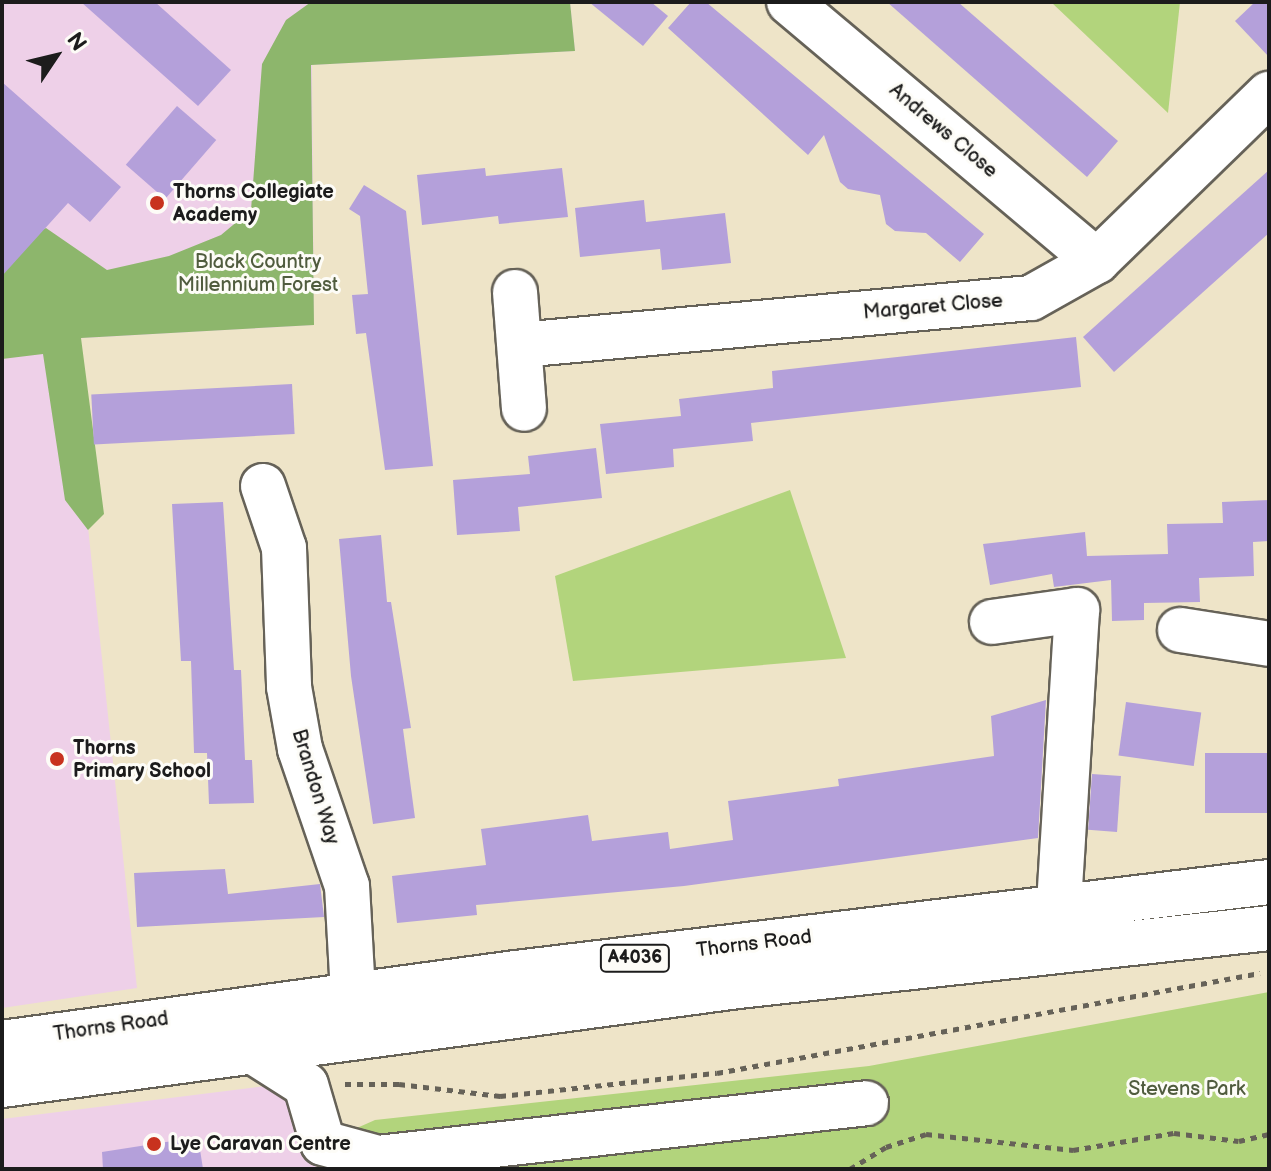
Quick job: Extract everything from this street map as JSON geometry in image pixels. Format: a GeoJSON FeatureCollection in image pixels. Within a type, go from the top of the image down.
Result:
{"type":"FeatureCollection","features":[{"type":"Feature","properties":{"kind":"main road","name":"Andrews Close"},"geometry":{"type":"LineString","coordinates":[[789,2],[1097,261]]}},
{"type":"Feature","properties":{"kind":"main road","name":"Margaret Close"},"geometry":{"type":"LineString","coordinates":[[520,345],[1031,298],[1097,261],[1269,94]]}},
{"type":"Feature","properties":{"kind":"main road"},"geometry":{"type":"LineString","coordinates":[[515,292],[524,409]]}},
{"type":"Feature","properties":{"kind":"main road","name":"Brandon Way"},"geometry":{"type":"LineString","coordinates":[[263,486],[284,548],[289,687],[300,749],[347,886],[353,994]]}},
{"type":"Feature","properties":{"kind":"main road"},"geometry":{"type":"LineString","coordinates":[[992,622],[1077,610],[1059,907]]}},
{"type":"Feature","properties":{"kind":"main road"},"geometry":{"type":"LineString","coordinates":[[1180,630],[1269,644]]}},
{"type":"Feature","properties":{"kind":"main road","name":"Thorns Road"},"geometry":{"type":"LineString","coordinates":[[2,1043],[353,994],[1269,882]]}},
{"type":"Feature","properties":{"kind":"main road","name":"Thorns Road"},"geometry":{"type":"LineString","coordinates":[[2,1085],[249,1049],[738,986],[1269,928]]}},
{"type":"Feature","properties":{"kind":"main road"},"geometry":{"type":"LineString","coordinates":[[249,1049],[306,1085],[323,1143],[378,1158],[866,1103]]}},
{"type":"Feature","properties":{"kind":"path"},"geometry":{"type":"LineString","coordinates":[[306,1085],[399,1084],[500,1096],[717,1073],[1269,971]]}},
{"type":"Feature","properties":{"kind":"path"},"geometry":{"type":"LineString","coordinates":[[850,1169],[886,1147],[926,1134],[1073,1150],[1174,1133],[1239,1141],[1269,1134]]}},
{"type":"Feature","properties":{"kind":"shaded area","name":"Thorns Collegiate Academy"},"geometry":{"type":"Polygon","coordinates":[[[2,2],[570,2],[575,51],[312,65],[314,325],[68,339],[137,988],[2,1008],[2,2]]]}},
{"type":"Feature","properties":{"kind":"shaded area","name":"Lye Caravan Centre"},"geometry":{"type":"Polygon","coordinates":[[[282,1084],[317,1169],[2,1169],[2,1119],[282,1084]]]}},
{"type":"Feature","properties":{"kind":"green space","name":"Black Country Millennium Forest"},"geometry":{"type":"Polygon","coordinates":[[[311,2],[570,2],[575,51],[311,65],[314,325],[81,338],[104,514],[88,530],[65,500],[43,354],[2,359],[2,248],[46,228],[107,270],[169,256],[221,235],[251,210],[262,64],[286,20],[311,2]]]}},
{"type":"Feature","properties":{"kind":"green space"},"geometry":{"type":"Polygon","coordinates":[[[1051,2],[1180,2],[1168,113],[1051,2]]]}},
{"type":"Feature","properties":{"kind":"green space"},"geometry":{"type":"Polygon","coordinates":[[[790,490],[846,658],[573,681],[555,576],[790,490]]]}},
{"type":"Feature","properties":{"kind":"green space","name":"Stevens Park"},"geometry":{"type":"Polygon","coordinates":[[[1269,992],[1269,1169],[332,1169],[323,1143],[375,1120],[869,1066],[1269,992]]]}},
{"type":"Feature","properties":{"kind":"building"},"geometry":{"type":"Polygon","coordinates":[[[81,2],[155,2],[231,70],[198,106],[81,2]]]}},
{"type":"Feature","properties":{"kind":"building"},"geometry":{"type":"Polygon","coordinates":[[[589,2],[651,2],[668,16],[643,46],[589,2]]]}},
{"type":"Feature","properties":{"kind":"building"},"geometry":{"type":"Polygon","coordinates":[[[691,2],[706,2],[984,234],[960,262],[926,233],[895,231],[886,224],[880,195],[848,189],[840,182],[824,135],[808,155],[668,28],[691,2]]]}},
{"type":"Feature","properties":{"kind":"building"},"geometry":{"type":"Polygon","coordinates":[[[887,2],[958,2],[1118,141],[1087,177],[887,2]]]}},
{"type":"Feature","properties":{"kind":"building"},"geometry":{"type":"Polygon","coordinates":[[[1255,2],[1269,2],[1269,57],[1235,21],[1255,2]]]}},
{"type":"Feature","properties":{"kind":"building"},"geometry":{"type":"Polygon","coordinates":[[[2,82],[121,187],[90,222],[68,203],[2,276],[2,82]]]}},
{"type":"Feature","properties":{"kind":"building"},"geometry":{"type":"Polygon","coordinates":[[[177,106],[216,140],[165,199],[126,165],[177,106]]]}},
{"type":"Feature","properties":{"kind":"building"},"geometry":{"type":"Polygon","coordinates":[[[485,168],[486,176],[562,168],[568,217],[499,224],[498,216],[422,225],[417,175],[485,168]]]}},
{"type":"Feature","properties":{"kind":"building"},"geometry":{"type":"Polygon","coordinates":[[[1269,170],[1269,233],[1114,372],[1083,337],[1269,170]]]}},
{"type":"Feature","properties":{"kind":"building"},"geometry":{"type":"Polygon","coordinates":[[[364,185],[406,211],[433,466],[385,470],[366,333],[356,334],[352,295],[368,294],[360,216],[349,209],[364,185]]]}},
{"type":"Feature","properties":{"kind":"building"},"geometry":{"type":"Polygon","coordinates":[[[644,200],[646,222],[725,213],[731,263],[662,270],[660,249],[580,257],[575,208],[644,200]]]}},
{"type":"Feature","properties":{"kind":"building"},"geometry":{"type":"Polygon","coordinates":[[[1076,337],[1081,387],[751,423],[753,441],[673,449],[674,467],[606,474],[600,424],[681,416],[679,399],[773,388],[772,371],[1076,337]]]}},
{"type":"Feature","properties":{"kind":"building"},"geometry":{"type":"Polygon","coordinates":[[[292,384],[295,434],[94,444],[91,395],[292,384]]]}},
{"type":"Feature","properties":{"kind":"building"},"geometry":{"type":"Polygon","coordinates":[[[596,448],[602,498],[518,507],[520,531],[457,535],[453,480],[530,474],[528,456],[596,448]]]}},
{"type":"Feature","properties":{"kind":"building"},"geometry":{"type":"Polygon","coordinates":[[[1269,500],[1269,541],[1253,542],[1254,576],[1199,578],[1200,602],[1144,603],[1144,620],[1112,621],[1111,580],[1054,587],[1052,574],[990,585],[983,544],[1085,532],[1087,556],[1168,554],[1167,524],[1223,523],[1222,502],[1269,500]]]}},
{"type":"Feature","properties":{"kind":"building"},"geometry":{"type":"Polygon","coordinates":[[[223,502],[234,670],[241,670],[245,760],[252,760],[254,803],[209,804],[207,753],[194,753],[191,661],[181,661],[172,504],[223,502]]]}},
{"type":"Feature","properties":{"kind":"building"},"geometry":{"type":"Polygon","coordinates":[[[381,535],[387,602],[391,602],[411,728],[403,729],[415,818],[373,824],[351,676],[339,539],[381,535]]]}},
{"type":"Feature","properties":{"kind":"building"},"geometry":{"type":"Polygon","coordinates":[[[1046,700],[1038,838],[684,886],[476,905],[477,915],[397,923],[392,876],[486,865],[481,829],[588,815],[592,841],[668,832],[670,849],[733,840],[728,801],[839,786],[838,779],[994,756],[991,716],[1046,700]]]}},
{"type":"Feature","properties":{"kind":"building"},"geometry":{"type":"Polygon","coordinates":[[[1126,702],[1201,713],[1194,766],[1118,755],[1126,702]]]}},
{"type":"Feature","properties":{"kind":"building"},"geometry":{"type":"Polygon","coordinates":[[[1205,753],[1269,753],[1269,813],[1205,813],[1205,753]]]}},
{"type":"Feature","properties":{"kind":"building"},"geometry":{"type":"Polygon","coordinates":[[[1092,774],[1121,776],[1117,832],[1088,830],[1092,774]]]}},
{"type":"Feature","properties":{"kind":"building"},"geometry":{"type":"Polygon","coordinates":[[[225,869],[228,894],[320,884],[324,917],[137,927],[134,873],[225,869]]]}},
{"type":"Feature","properties":{"kind":"building"},"geometry":{"type":"Polygon","coordinates":[[[198,1137],[203,1169],[103,1169],[102,1152],[198,1137]]]}},
{"type":"Feature","properties":{"kind":"place","name":"Thorns Collegiate Academy"},"geometry":{"type":"Point","coordinates":[157,203]}},
{"type":"Feature","properties":{"kind":"place","name":"Thorns Primary School"},"geometry":{"type":"Point","coordinates":[57,759]}},
{"type":"Feature","properties":{"kind":"place","name":"Lye Caravan Centre"},"geometry":{"type":"Point","coordinates":[154,1144]}}]}
